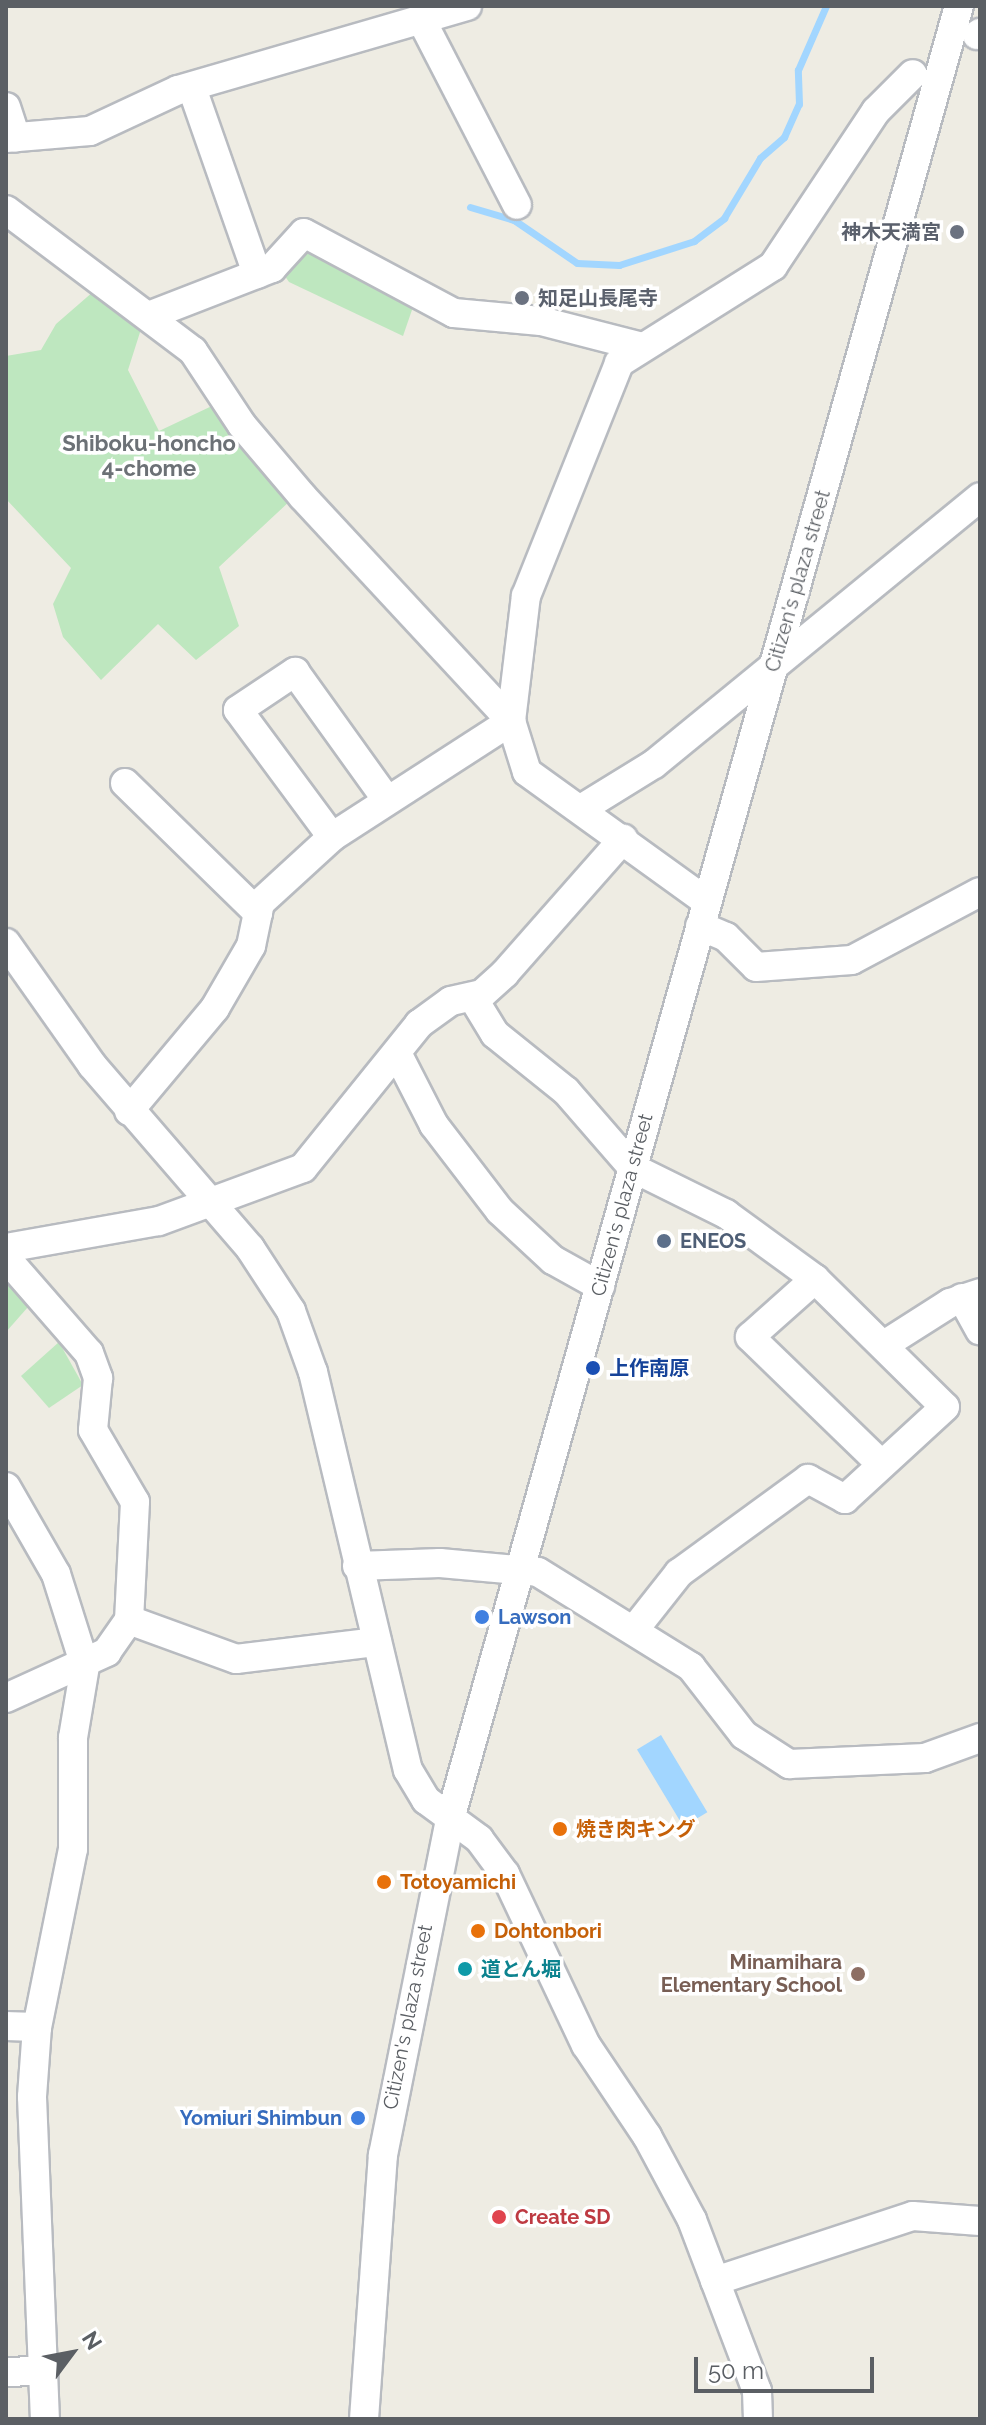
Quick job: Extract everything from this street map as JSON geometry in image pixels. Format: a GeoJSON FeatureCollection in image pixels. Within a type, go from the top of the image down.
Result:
{"type":"FeatureCollection","features":[{"type":"Feature","properties":{"kind":"street"},"geometry":{"type":"LineString","coordinates":[[6,107],[11,137],[90,131],[125,110],[467,6]]}},
{"type":"Feature","properties":{"kind":"street","name":"Citizen's plaza street"},"geometry":{"type":"LineString","coordinates":[[364,2419],[383,2155],[450,1819],[959,6]]}},
{"type":"Feature","properties":{"kind":"street"},"geometry":{"type":"LineString","coordinates":[[421,19],[517,205]]}},
{"type":"Feature","properties":{"kind":"street"},"geometry":{"type":"LineString","coordinates":[[913,74],[876,111],[773,266],[619,363],[526,596],[511,721],[527,772],[623,839],[756,967],[852,960],[980,892]]}},
{"type":"Feature","properties":{"kind":"street"},"geometry":{"type":"LineString","coordinates":[[192,88],[257,274]]}},
{"type":"Feature","properties":{"kind":"street"},"geometry":{"type":"LineString","coordinates":[[6,210],[151,315],[193,351],[242,425],[303,497],[511,721]]}},
{"type":"Feature","properties":{"kind":"street"},"geometry":{"type":"LineString","coordinates":[[151,315],[257,274],[304,233],[454,313],[541,321],[642,347]]}},
{"type":"Feature","properties":{"kind":"street"},"geometry":{"type":"LineString","coordinates":[[581,809],[620,789],[775,660],[980,497]]}},
{"type":"Feature","properties":{"kind":"street"},"geometry":{"type":"LineString","coordinates":[[332,837],[238,710],[295,672],[387,800]]}},
{"type":"Feature","properties":{"kind":"street"},"geometry":{"type":"LineString","coordinates":[[129,1111],[215,1008],[251,946],[258,913],[332,837],[511,721]]}},
{"type":"Feature","properties":{"kind":"street"},"geometry":{"type":"LineString","coordinates":[[125,783],[258,913]]}},
{"type":"Feature","properties":{"kind":"street"},"geometry":{"type":"LineString","coordinates":[[6,1248],[214,1206],[242,1185],[303,1168],[419,1024],[451,1001],[473,998],[505,973],[623,839]]}},
{"type":"Feature","properties":{"kind":"street"},"geometry":{"type":"LineString","coordinates":[[6,943],[129,1111],[214,1206],[291,1311],[313,1372],[408,1770],[426,1800],[479,1839],[525,1908],[586,2045],[647,2136],[692,2220],[757,2391],[758,2419]]}},
{"type":"Feature","properties":{"kind":"street"},"geometry":{"type":"LineString","coordinates":[[473,998],[495,1034],[566,1091],[633,1168],[726,1214],[815,1279],[945,1407],[880,1463],[845,1499],[808,1479],[679,1573],[634,1630]]}},
{"type":"Feature","properties":{"kind":"street"},"geometry":{"type":"LineString","coordinates":[[397,1053],[434,1125],[500,1211],[553,1260],[600,1286]]}},
{"type":"Feature","properties":{"kind":"street"},"geometry":{"type":"LineString","coordinates":[[6,1258],[95,1365],[93,1430],[135,1502],[129,1620],[107,1652],[85,1666],[6,1698]]}},
{"type":"Feature","properties":{"kind":"street"},"geometry":{"type":"LineString","coordinates":[[815,1279],[750,1337],[880,1463]]}},
{"type":"Feature","properties":{"kind":"street"},"geometry":{"type":"LineString","coordinates":[[884,1345],[971,1295],[980,1330]]}},
{"type":"Feature","properties":{"kind":"street"},"geometry":{"type":"LineString","coordinates":[[6,1487],[56,1574],[85,1666],[73,1738],[73,1849],[37,2027],[33,2144],[45,2419]]}},
{"type":"Feature","properties":{"kind":"street"},"geometry":{"type":"LineString","coordinates":[[357,1566],[520,1568],[558,1582],[691,1667],[744,1735],[789,1764],[925,1758],[980,1738]]}},
{"type":"Feature","properties":{"kind":"street"},"geometry":{"type":"LineString","coordinates":[[129,1620],[236,1659],[377,1642]]}},
{"type":"Feature","properties":{"kind":"street"},"geometry":{"type":"LineString","coordinates":[[6,2026],[37,2027]]}},
{"type":"Feature","properties":{"kind":"street"},"geometry":{"type":"LineString","coordinates":[[715,2281],[913,2216],[980,2221]]}},
{"type":"Feature","properties":{"kind":"street"},"geometry":{"type":"LineString","coordinates":[[6,2372],[44,2371]]}},
{"type":"Feature","properties":{"kind":"green space"},"geometry":{"type":"Polygon","coordinates":[[[318,250],[414,304],[403,336],[289,282],[282,272],[297,252],[318,250]]]}},
{"type":"Feature","properties":{"kind":"green space"},"geometry":{"type":"Polygon","coordinates":[[[94,291],[142,326],[128,370],[159,431],[214,405],[291,500],[219,567],[239,626],[196,660],[158,624],[101,680],[63,637],[53,604],[71,568],[6,499],[6,356],[41,350],[56,324],[94,291]]]}},
{"type":"Feature","properties":{"kind":"green space"},"geometry":{"type":"Polygon","coordinates":[[[6,1281],[28,1307],[6,1332],[6,1281]]]}},
{"type":"Feature","properties":{"kind":"green space"},"geometry":{"type":"Polygon","coordinates":[[[59,1342],[83,1385],[49,1408],[21,1376],[59,1342]]]}},
{"type":"Feature","properties":{"kind":"water"},"geometry":{"type":"Polygon","coordinates":[[[661,1735],[707,1812],[683,1827],[637,1749],[661,1735]]]}},
{"type":"Feature","properties":{"kind":"waterway"},"geometry":{"type":"LineString","coordinates":[[470,207],[514,220],[577,263],[619,265],[694,241],[724,218],[760,158],[784,137],[799,104],[798,70],[826,6]]}},
{"type":"Feature","properties":{"kind":"place","name":"神木天満宮"},"geometry":{"type":"Point","coordinates":[957,232]}},
{"type":"Feature","properties":{"kind":"place","name":"知足山長尾寺"},"geometry":{"type":"Point","coordinates":[522,298]}},
{"type":"Feature","properties":{"kind":"place","name":"ENEOS"},"geometry":{"type":"Point","coordinates":[664,1241]}},
{"type":"Feature","properties":{"kind":"place","name":"上作南原"},"geometry":{"type":"Point","coordinates":[593,1368]}},
{"type":"Feature","properties":{"kind":"place","name":"Lawson"},"geometry":{"type":"Point","coordinates":[482,1617]}},
{"type":"Feature","properties":{"kind":"place","name":"焼き肉キング"},"geometry":{"type":"Point","coordinates":[560,1829]}},
{"type":"Feature","properties":{"kind":"place","name":"Totoyamichi"},"geometry":{"type":"Point","coordinates":[384,1882]}},
{"type":"Feature","properties":{"kind":"place","name":"Dohtonbori"},"geometry":{"type":"Point","coordinates":[478,1931]}},
{"type":"Feature","properties":{"kind":"place","name":"道とん堀"},"geometry":{"type":"Point","coordinates":[465,1969]}},
{"type":"Feature","properties":{"kind":"place","name":"Minamihara Elementary School"},"geometry":{"type":"Point","coordinates":[858,1974]}},
{"type":"Feature","properties":{"kind":"place","name":"Yomiuri Shimbun"},"geometry":{"type":"Point","coordinates":[358,2118]}},
{"type":"Feature","properties":{"kind":"place","name":"Create SD"},"geometry":{"type":"Point","coordinates":[499,2217]}},
{"type":"Feature","properties":{"kind":"district","name":"Shiboku-honcho 4-chome"},"geometry":{"type":"Point","coordinates":[149,456]}}]}
